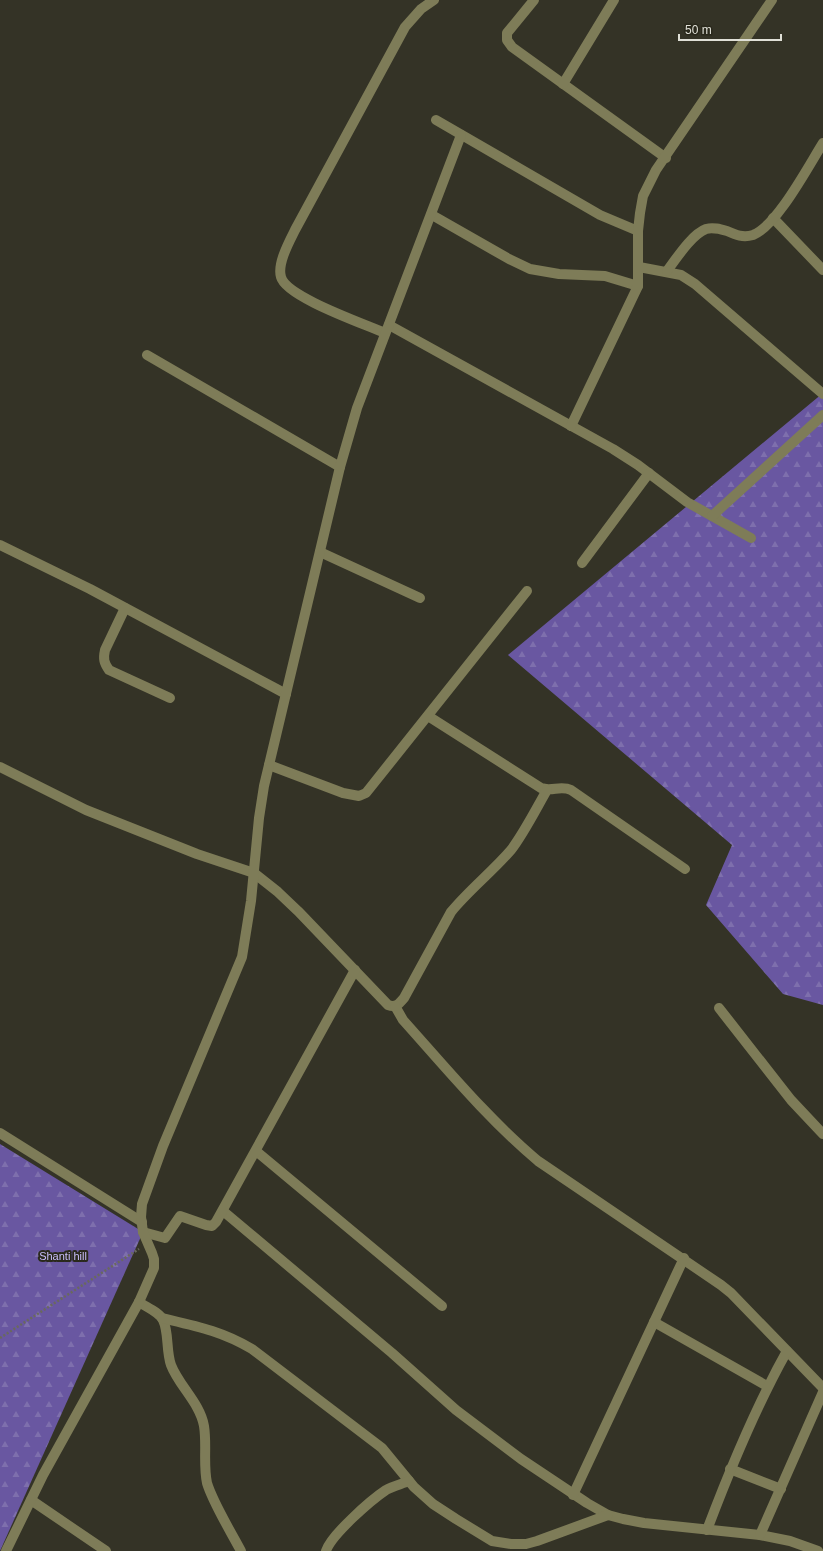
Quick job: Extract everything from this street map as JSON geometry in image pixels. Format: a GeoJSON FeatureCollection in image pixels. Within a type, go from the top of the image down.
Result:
{"type":"FeatureCollection","features":[{"type":"Feature","properties":{"kind":"street"},"geometry":{"type":"LineString","coordinates":[[434,0],[421,9],[405,26],[295,230],[280,267],[281,277],[285,285],[306,300],[387,329],[571,426],[613,449],[649,473],[687,502],[751,538]]}},
{"type":"Feature","properties":{"kind":"street"},"geometry":{"type":"LineString","coordinates":[[534,0],[507,33],[507,40],[512,47],[666,158]]}},
{"type":"Feature","properties":{"kind":"street"},"geometry":{"type":"LineString","coordinates":[[563,84],[614,0]]}},
{"type":"Feature","properties":{"kind":"street"},"geometry":{"type":"LineString","coordinates":[[571,426],[638,286],[638,231],[643,196],[656,170],[666,158],[772,0]]}},
{"type":"Feature","properties":{"kind":"street"},"geometry":{"type":"LineString","coordinates":[[436,120],[610,220],[638,231]]}},
{"type":"Feature","properties":{"kind":"street"},"geometry":{"type":"LineString","coordinates":[[6,1551],[43,1475],[139,1302],[154,1268],[154,1260],[142,1227],[142,1204],[163,1146],[242,957],[252,901],[259,818],[269,765],[340,467],[357,408],[432,215],[461,135]]}},
{"type":"Feature","properties":{"kind":"street"},"geometry":{"type":"LineString","coordinates":[[667,271],[695,236],[706,229],[717,228],[742,237],[753,235],[763,229],[789,198],[823,143]]}},
{"type":"Feature","properties":{"kind":"street"},"geometry":{"type":"LineString","coordinates":[[432,215],[509,259],[530,269],[558,274],[605,276],[623,280],[638,286]]}},
{"type":"Feature","properties":{"kind":"street"},"geometry":{"type":"LineString","coordinates":[[773,218],[823,270]]}},
{"type":"Feature","properties":{"kind":"street"},"geometry":{"type":"LineString","coordinates":[[639,267],[667,271],[681,275],[695,284],[823,394]]}},
{"type":"Feature","properties":{"kind":"street"},"geometry":{"type":"LineString","coordinates":[[147,354],[340,467]]}},
{"type":"Feature","properties":{"kind":"street"},"geometry":{"type":"LineString","coordinates":[[712,516],[823,414]]}},
{"type":"Feature","properties":{"kind":"street"},"geometry":{"type":"LineString","coordinates":[[582,563],[649,473]]}},
{"type":"Feature","properties":{"kind":"street"},"geometry":{"type":"LineString","coordinates":[[0,545],[90,589],[286,694]]}},
{"type":"Feature","properties":{"kind":"street"},"geometry":{"type":"LineString","coordinates":[[320,552],[420,598]]}},
{"type":"Feature","properties":{"kind":"street"},"geometry":{"type":"LineString","coordinates":[[269,765],[343,793],[359,796],[366,793],[527,591]]}},
{"type":"Feature","properties":{"kind":"street"},"geometry":{"type":"LineString","coordinates":[[125,608],[105,650],[103,657],[104,664],[109,670],[170,698]]}},
{"type":"Feature","properties":{"kind":"street"},"geometry":{"type":"LineString","coordinates":[[428,716],[536,786],[547,790],[564,788],[571,790],[685,869]]}},
{"type":"Feature","properties":{"kind":"street"},"geometry":{"type":"LineString","coordinates":[[0,767],[86,810],[196,854],[254,873],[278,892],[298,911],[388,1005],[395,1006],[404,998],[451,912],[512,848],[547,790]]}},
{"type":"Feature","properties":{"kind":"street"},"geometry":{"type":"LineString","coordinates":[[0,1133],[142,1227],[165,1238],[180,1216],[212,1226],[216,1222],[256,1151],[355,970]]}},
{"type":"Feature","properties":{"kind":"street"},"geometry":{"type":"LineString","coordinates":[[395,1006],[402,1020],[493,1120],[520,1146],[538,1161],[684,1258],[731,1293],[823,1388]]}},
{"type":"Feature","properties":{"kind":"street"},"geometry":{"type":"LineString","coordinates":[[719,1008],[791,1100],[823,1134]]}},
{"type":"Feature","properties":{"kind":"street"},"geometry":{"type":"LineString","coordinates":[[256,1151],[442,1306]]}},
{"type":"Feature","properties":{"kind":"street"},"geometry":{"type":"LineString","coordinates":[[223,1210],[392,1353],[456,1410],[520,1459],[573,1495],[608,1515],[644,1523],[760,1535],[790,1541],[818,1551]]}},
{"type":"Feature","properties":{"kind":"street"},"geometry":{"type":"LineString","coordinates":[[573,1495],[684,1258]]}},
{"type":"Feature","properties":{"kind":"street"},"geometry":{"type":"LineString","coordinates":[[139,1302],[162,1318],[219,1333],[234,1339],[252,1350],[382,1448],[414,1487],[433,1504],[484,1537],[502,1543],[526,1544],[608,1515]]}},
{"type":"Feature","properties":{"kind":"street"},"geometry":{"type":"LineString","coordinates":[[162,1318],[164,1322],[168,1355],[171,1365],[202,1419],[205,1438],[205,1468],[208,1484],[212,1495],[241,1551]]}},
{"type":"Feature","properties":{"kind":"street"},"geometry":{"type":"LineString","coordinates":[[654,1322],[767,1386]]}},
{"type":"Feature","properties":{"kind":"street"},"geometry":{"type":"LineString","coordinates":[[707,1530],[730,1469],[767,1386],[787,1351]]}},
{"type":"Feature","properties":{"kind":"street"},"geometry":{"type":"LineString","coordinates":[[760,1535],[823,1392]]}},
{"type":"Feature","properties":{"kind":"street"},"geometry":{"type":"LineString","coordinates":[[730,1469],[780,1489]]}},
{"type":"Feature","properties":{"kind":"street"},"geometry":{"type":"LineString","coordinates":[[326,1551],[328,1544],[354,1516],[387,1490],[410,1482]]}},
{"type":"Feature","properties":{"kind":"street"},"geometry":{"type":"LineString","coordinates":[[30,1500],[106,1551]]}},
{"type":"Feature","properties":{"kind":"path"},"geometry":{"type":"LineString","coordinates":[[0,1338],[148,1244]]}},
{"type":"Feature","properties":{"kind":"green space"},"geometry":{"type":"Polygon","coordinates":[[[823,393],[823,1005],[783,994],[706,905],[732,845],[508,655],[823,393]]]}},
{"type":"Feature","properties":{"kind":"green space","name":"Shanti hill"},"geometry":{"type":"Polygon","coordinates":[[[0,1144],[143,1232],[0,1551],[0,1144]]]}}]}
